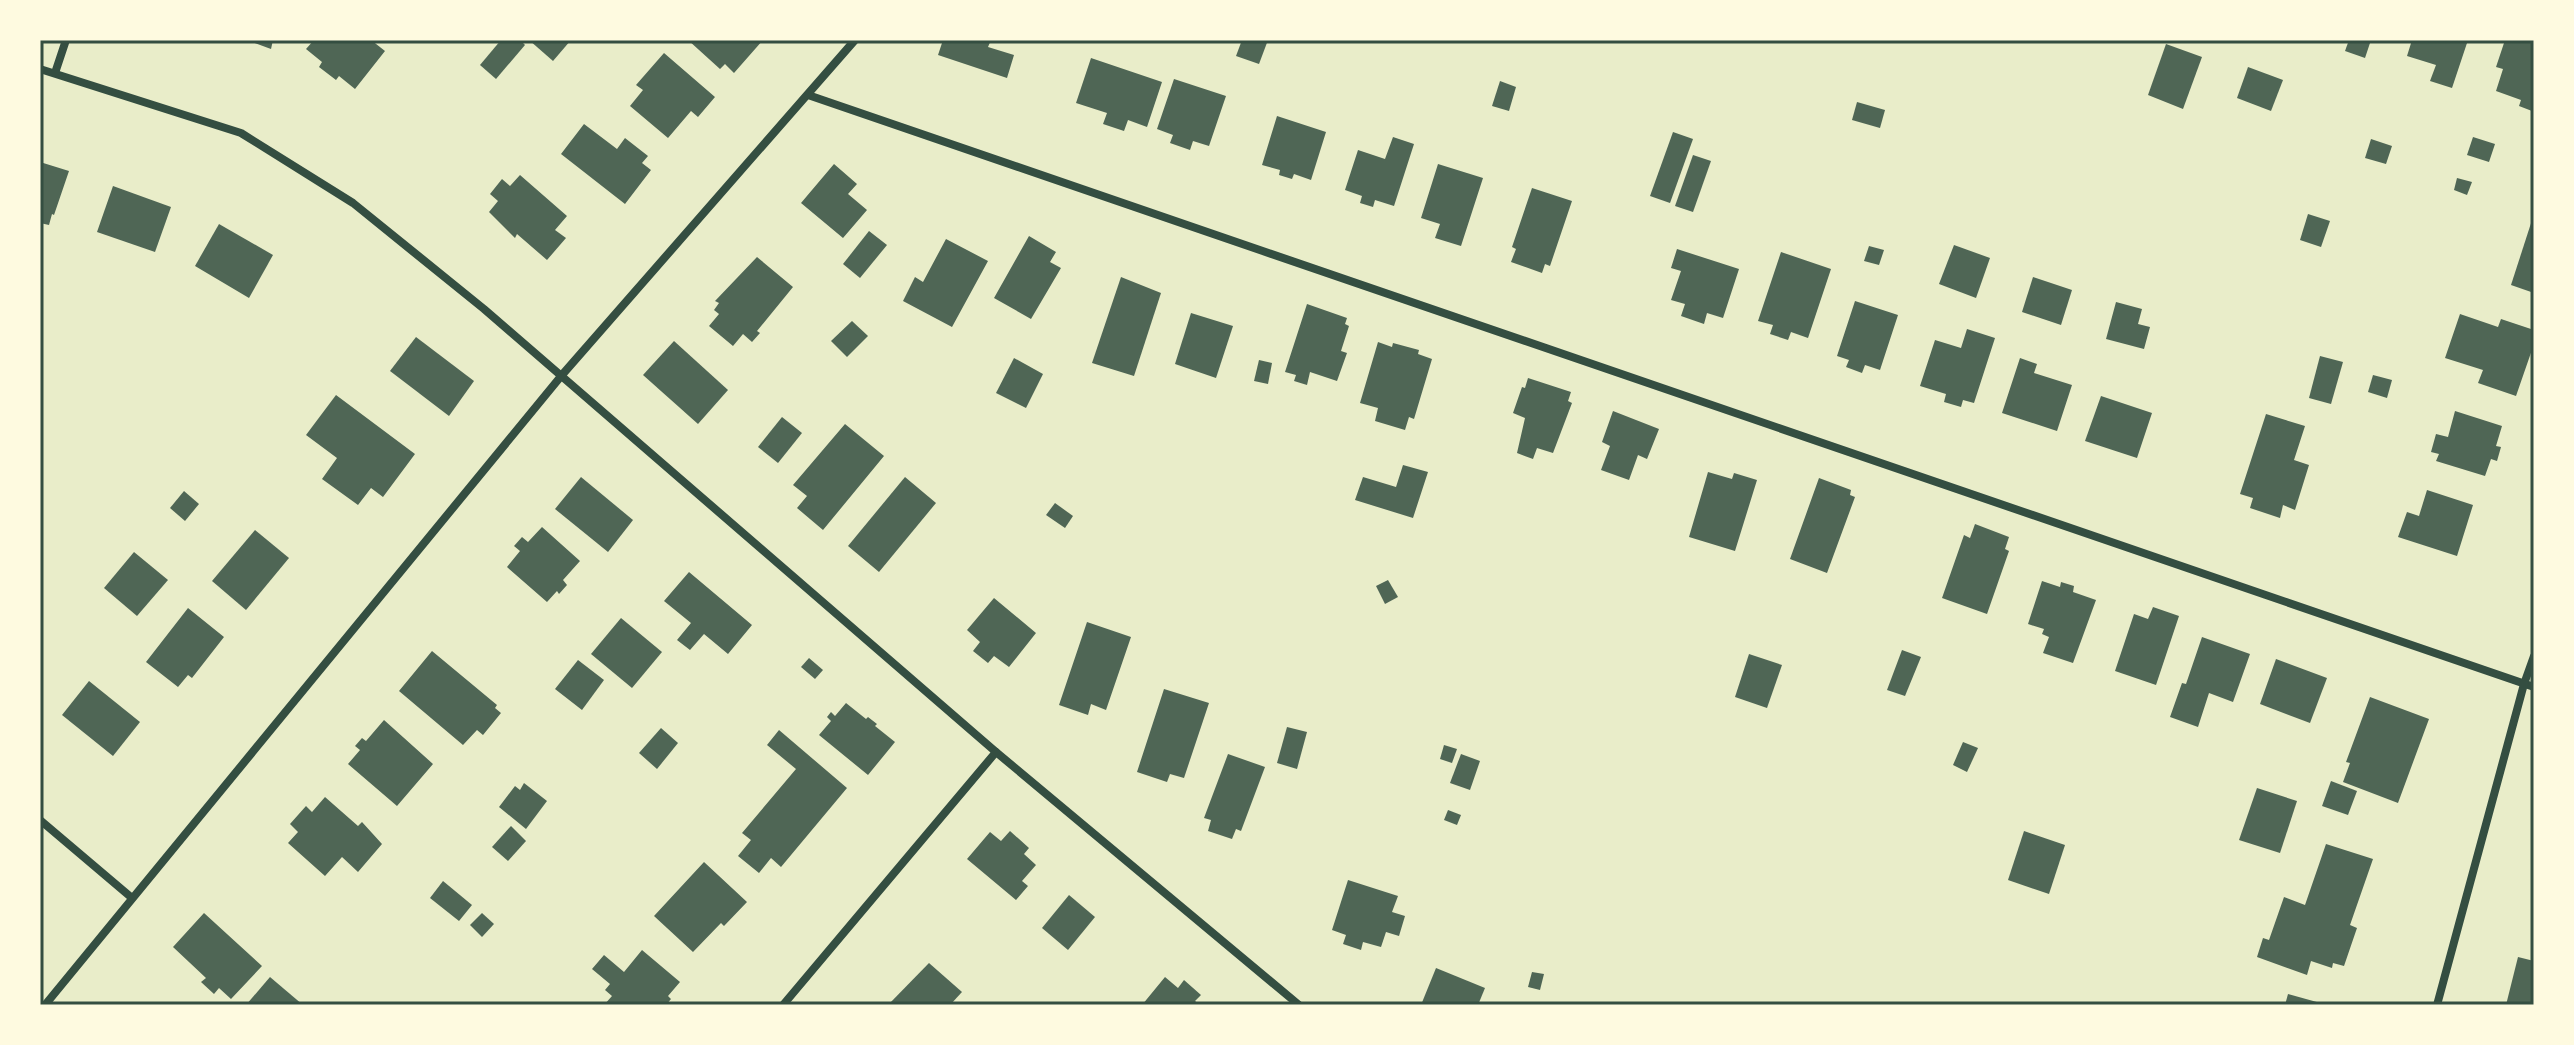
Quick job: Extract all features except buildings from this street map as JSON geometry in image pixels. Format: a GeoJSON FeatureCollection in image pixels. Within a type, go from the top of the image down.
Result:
{"type":"FeatureCollection","features":[{"type":"Feature","properties":{"kind":"street"},"geometry":{"type":"LineString","coordinates":[[55,73],[66,40]]}},
{"type":"Feature","properties":{"kind":"street"},"geometry":{"type":"LineString","coordinates":[[45,1005],[562,375],[855,40]]}},
{"type":"Feature","properties":{"kind":"street"},"geometry":{"type":"LineString","coordinates":[[40,69],[241,133],[353,203],[562,375],[996,752],[1299,1005]]}},
{"type":"Feature","properties":{"kind":"street"},"geometry":{"type":"LineString","coordinates":[[808,95],[2534,687]]}},
{"type":"Feature","properties":{"kind":"street"},"geometry":{"type":"LineString","coordinates":[[2437,1005],[2534,656]]}},
{"type":"Feature","properties":{"kind":"street"},"geometry":{"type":"LineString","coordinates":[[783,1005],[996,752]]}},
{"type":"Feature","properties":{"kind":"street"},"geometry":{"type":"LineString","coordinates":[[40,820],[132,898]]}}]}
